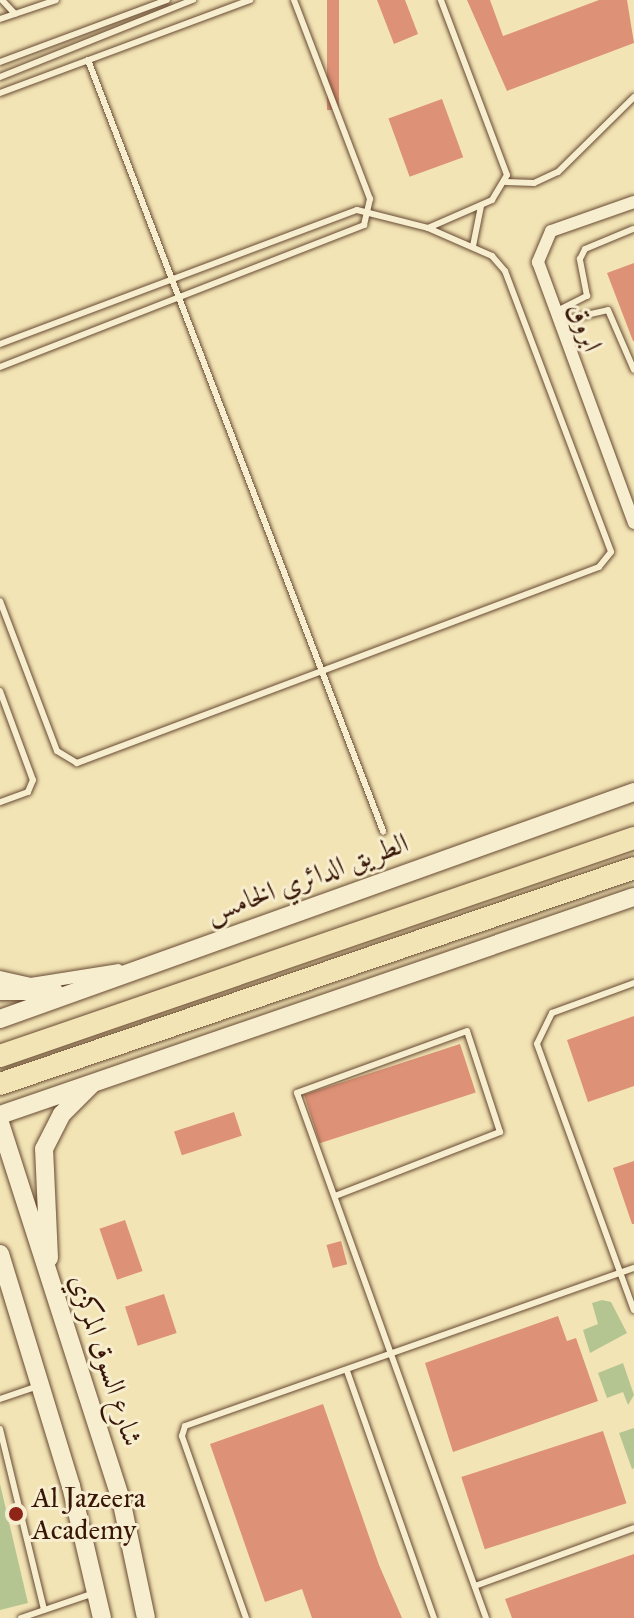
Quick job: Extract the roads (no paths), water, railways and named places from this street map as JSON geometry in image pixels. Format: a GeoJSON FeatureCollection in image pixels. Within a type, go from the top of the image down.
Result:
{"type":"FeatureCollection","features":[{"type":"Feature","properties":{"kind":"highway"},"geometry":{"type":"LineString","coordinates":[[0,1056],[634,838]]}},
{"type":"Feature","properties":{"kind":"highway"},"geometry":{"type":"LineString","coordinates":[[0,1085],[634,868]]}},
{"type":"Feature","properties":{"kind":"street","name":"ابروق"},"geometry":{"type":"LineString","coordinates":[[634,202],[551,231],[541,244],[538,262],[555,318],[634,523]]}},
{"type":"Feature","properties":{"kind":"street","name":"الطريق الدائري الخامس"},"geometry":{"type":"LineString","coordinates":[[0,1019],[634,792]]}},
{"type":"Feature","properties":{"kind":"street"},"geometry":{"type":"LineString","coordinates":[[0,1115],[634,897]]}},
{"type":"Feature","properties":{"kind":"street"},"geometry":{"type":"LineString","coordinates":[[0,977],[31,984],[153,965]]}},
{"type":"Feature","properties":{"kind":"street"},"geometry":{"type":"LineString","coordinates":[[0,991],[32,995],[96,986]]}},
{"type":"Feature","properties":{"kind":"street"},"geometry":{"type":"LineString","coordinates":[[50,1277],[44,1149],[62,1114],[94,1082]]}},
{"type":"Feature","properties":{"kind":"street"},"geometry":{"type":"LineString","coordinates":[[0,1085],[46,1099]]}},
{"type":"Feature","properties":{"kind":"street","name":"شارع السوق المركزي"},"geometry":{"type":"LineString","coordinates":[[0,1123],[122,1504],[146,1618]]}},
{"type":"Feature","properties":{"kind":"street"},"geometry":{"type":"LineString","coordinates":[[0,1254],[42,1384],[102,1618]]}},
{"type":"Feature","properties":{"kind":"lane"},"geometry":{"type":"LineString","coordinates":[[2,0],[15,14]]}},
{"type":"Feature","properties":{"kind":"lane"},"geometry":{"type":"LineString","coordinates":[[1,17],[56,0]]}},
{"type":"Feature","properties":{"kind":"lane"},"geometry":{"type":"LineString","coordinates":[[0,62],[167,0]]}},
{"type":"Feature","properties":{"kind":"lane"},"geometry":{"type":"LineString","coordinates":[[0,77],[193,0]]}},
{"type":"Feature","properties":{"kind":"lane"},"geometry":{"type":"LineString","coordinates":[[0,93],[250,0]]}},
{"type":"Feature","properties":{"kind":"lane"},"geometry":{"type":"LineString","coordinates":[[0,367],[360,230],[371,209],[294,0]]}},
{"type":"Feature","properties":{"kind":"lane"},"geometry":{"type":"LineString","coordinates":[[441,0],[506,182]]}},
{"type":"Feature","properties":{"kind":"lane"},"geometry":{"type":"LineString","coordinates":[[88,60],[383,831]]}},
{"type":"Feature","properties":{"kind":"lane"},"geometry":{"type":"LineString","coordinates":[[428,228],[481,205],[506,182],[534,183],[558,172],[634,97]]}},
{"type":"Feature","properties":{"kind":"lane"},"geometry":{"type":"LineString","coordinates":[[473,246],[481,205]]}},
{"type":"Feature","properties":{"kind":"lane"},"geometry":{"type":"LineString","coordinates":[[0,344],[371,209],[473,246],[500,264],[513,288],[609,541],[609,560],[77,763],[57,751],[0,601]]}},
{"type":"Feature","properties":{"kind":"lane"},"geometry":{"type":"LineString","coordinates":[[555,318],[587,296],[580,259],[585,249],[633,229]]}},
{"type":"Feature","properties":{"kind":"lane"},"geometry":{"type":"LineString","coordinates":[[555,318],[608,310],[634,370]]}},
{"type":"Feature","properties":{"kind":"lane"},"geometry":{"type":"LineString","coordinates":[[0,691],[33,780],[28,792],[0,802]]}},
{"type":"Feature","properties":{"kind":"lane"},"geometry":{"type":"LineString","coordinates":[[634,983],[552,1013],[537,1035],[634,1310]]}},
{"type":"Feature","properties":{"kind":"lane"},"geometry":{"type":"LineString","coordinates":[[335,1196],[500,1132],[467,1031],[297,1093],[335,1196],[395,1354],[486,1618]]}},
{"type":"Feature","properties":{"kind":"lane"},"geometry":{"type":"LineString","coordinates":[[246,1618],[183,1429],[634,1268]]}},
{"type":"Feature","properties":{"kind":"lane"},"geometry":{"type":"LineString","coordinates":[[347,1371],[434,1618]]}},
{"type":"Feature","properties":{"kind":"lane"},"geometry":{"type":"LineString","coordinates":[[0,1399],[42,1384]]}},
{"type":"Feature","properties":{"kind":"lane"},"geometry":{"type":"LineString","coordinates":[[0,1429],[44,1610]]}},
{"type":"Feature","properties":{"kind":"lane"},"geometry":{"type":"LineString","coordinates":[[475,1586],[634,1528]]}},
{"type":"Feature","properties":{"kind":"lane"},"geometry":{"type":"LineString","coordinates":[[21,1618],[97,1592]]}},
{"type":"Feature","properties":{"kind":"place","name":"Al Jazeera Academy"},"geometry":{"type":"Point","coordinates":[16,1514]}}]}
